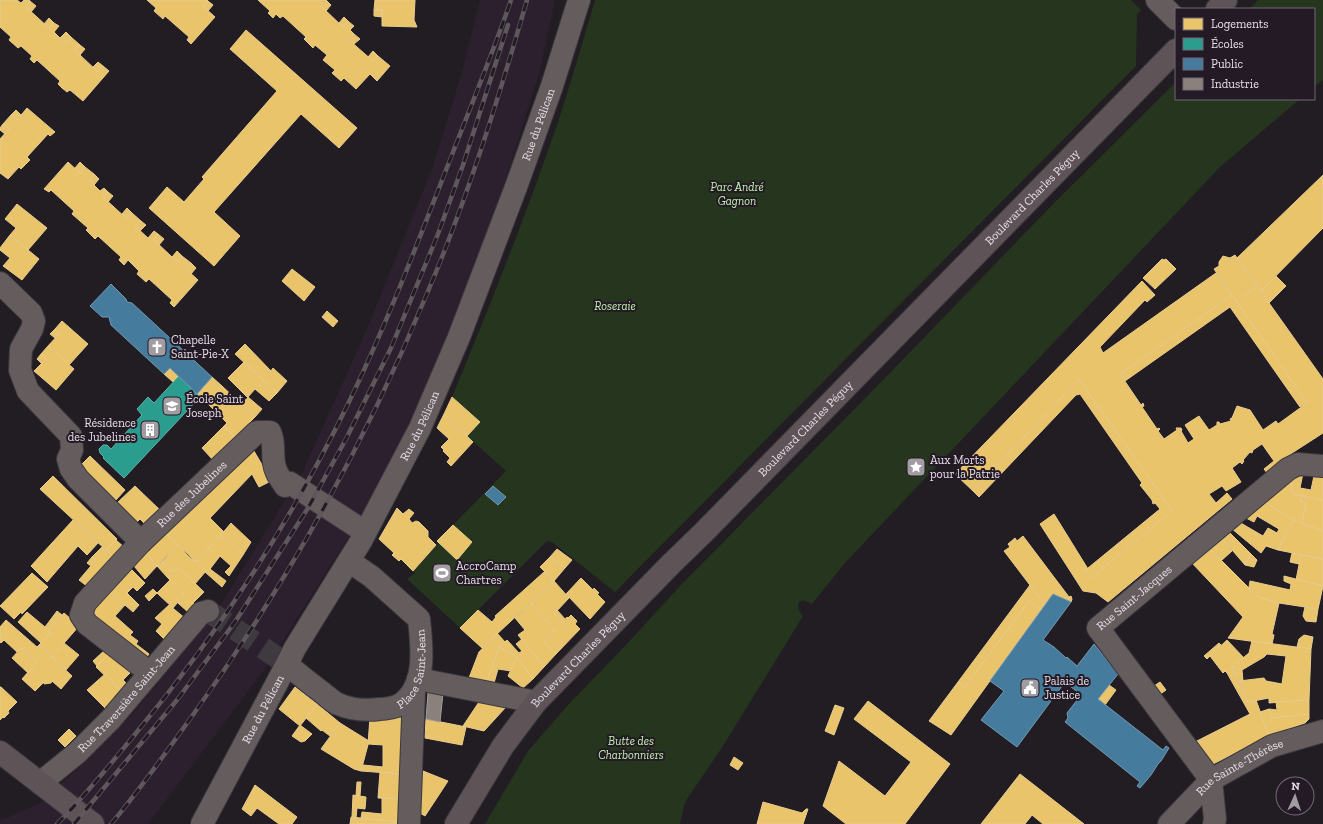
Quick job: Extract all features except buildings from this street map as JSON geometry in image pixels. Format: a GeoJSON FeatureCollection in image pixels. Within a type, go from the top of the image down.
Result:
{"type":"FeatureCollection","features":[{"type":"Feature","properties":{"kind":"main road"},"geometry":{"type":"LineString","coordinates":[[1218,8],[1226,0]]}},
{"type":"Feature","properties":{"kind":"main road","name":"Boulevard Charles Péguy"},"geometry":{"type":"LineString","coordinates":[[456,824],[503,746],[536,702],[1175,51]]}},
{"type":"Feature","properties":{"kind":"main road"},"geometry":{"type":"LineString","coordinates":[[0,752],[93,824]]}},
{"type":"Feature","properties":{"kind":"street","name":"Rue du Pélican"},"geometry":{"type":"LineString","coordinates":[[202,824],[288,664],[295,648],[366,532],[420,428],[459,338],[552,86],[579,0]]}},
{"type":"Feature","properties":{"kind":"street"},"geometry":{"type":"LineString","coordinates":[[1157,0],[1175,18]]}},
{"type":"Feature","properties":{"kind":"street"},"geometry":{"type":"LineString","coordinates":[[0,282],[31,312],[34,321],[32,329],[21,349],[20,370],[28,391],[71,436],[72,450],[68,459],[71,469],[141,542]]}},
{"type":"Feature","properties":{"kind":"street","name":"Rue des Jubelines"},"geometry":{"type":"LineString","coordinates":[[150,673],[87,624],[81,615],[85,603],[141,542],[257,432],[270,432],[273,442],[274,462],[277,475],[285,486],[290,483],[366,532]]}},
{"type":"Feature","properties":{"kind":"street","name":"Rue Saint-Jacques"},"geometry":{"type":"LineString","coordinates":[[1212,780],[1098,628],[1288,469],[1298,464],[1323,466]]}},
{"type":"Feature","properties":{"kind":"street","name":"Place Saint-Jean"},"geometry":{"type":"LineString","coordinates":[[288,664],[298,674],[337,704],[352,709],[368,711],[400,705],[416,685],[422,641],[419,619],[372,578],[349,561]]}},
{"type":"Feature","properties":{"kind":"street","name":"Rue Traversière Saint-Jean"},"geometry":{"type":"LineString","coordinates":[[40,783],[82,748],[110,719],[201,612],[208,611]]}},
{"type":"Feature","properties":{"kind":"street"},"geometry":{"type":"LineString","coordinates":[[409,824],[416,685],[536,702]]}},
{"type":"Feature","properties":{"kind":"street","name":"Rue Sainte-Thérèse"},"geometry":{"type":"LineString","coordinates":[[1169,824],[1212,780],[1272,746],[1323,732]]}},
{"type":"Feature","properties":{"kind":"street"},"geometry":{"type":"LineString","coordinates":[[1212,780],[1215,819],[1214,824]]}},
{"type":"Feature","properties":{"kind":"shaded area"},"geometry":{"type":"Polygon","coordinates":[[[480,0],[555,0],[540,70],[492,223],[431,378],[366,509],[267,666],[148,824],[0,824],[0,821],[42,802],[136,710],[222,603],[303,471],[367,329],[433,166],[462,72],[480,0]]]}},
{"type":"Feature","properties":{"kind":"green space","name":"Parc André Gagnon"},"geometry":{"type":"Polygon","coordinates":[[[595,0],[1131,0],[1141,10],[1137,15],[1136,66],[615,592],[552,542],[547,541],[460,628],[407,579],[415,573],[413,571],[438,543],[437,541],[506,471],[467,436],[480,422],[452,397],[480,329],[546,157],[568,92],[595,0]]]}},
{"type":"Feature","properties":{"kind":"green space"},"geometry":{"type":"Polygon","coordinates":[[[1258,0],[1323,0],[1323,80],[1315,86],[1315,8],[1250,8],[1258,0]]]}},
{"type":"Feature","properties":{"kind":"green space","name":"Butte des Charbonniers"},"geometry":{"type":"Polygon","coordinates":[[[1175,83],[1175,100],[1299,100],[1220,167],[844,564],[812,604],[803,600],[799,602],[799,610],[803,616],[723,746],[685,802],[680,824],[485,824],[528,751],[567,706],[681,585],[886,377],[1054,203],[1175,83]]]}},
{"type":"Feature","properties":{"kind":"tunnel"},"geometry":{"type":"LineString","coordinates":[[208,611],[287,664]]}},
{"type":"Feature","properties":{"kind":"railway"},"geometry":{"type":"LineString","coordinates":[[57,824],[114,760],[163,700],[193,660],[249,579],[301,494],[347,406],[390,310],[484,74],[511,0]]}},
{"type":"Feature","properties":{"kind":"railway"},"geometry":{"type":"LineString","coordinates":[[111,824],[190,719],[258,619],[320,515],[349,461],[402,352],[441,260],[481,150],[527,0]]}},
{"type":"Feature","properties":{"kind":"railway"},"geometry":{"type":"LineString","coordinates":[[74,824],[177,700],[235,622],[308,508],[346,439],[391,348],[438,234],[463,165],[508,25]]}},
{"type":"Feature","properties":{"kind":"place","name":"Chapelle Saint-Pie-X"},"geometry":{"type":"Point","coordinates":[157,347]}},
{"type":"Feature","properties":{"kind":"place","name":"École Saint Joseph"},"geometry":{"type":"Point","coordinates":[172,406]}},
{"type":"Feature","properties":{"kind":"place","name":"Résidence des Jubelines"},"geometry":{"type":"Point","coordinates":[150,430]}},
{"type":"Feature","properties":{"kind":"place","name":"Aux Morts pour la Patrie"},"geometry":{"type":"Point","coordinates":[916,467]}},
{"type":"Feature","properties":{"kind":"place","name":"AccroCamp Chartres"},"geometry":{"type":"Point","coordinates":[442,573]}},
{"type":"Feature","properties":{"kind":"place","name":"Palais de Justice"},"geometry":{"type":"Point","coordinates":[1030,688]}},
{"type":"Feature","properties":{"kind":"park label","name":"Roseraie"},"geometry":{"type":"Point","coordinates":[615,306]}}]}
